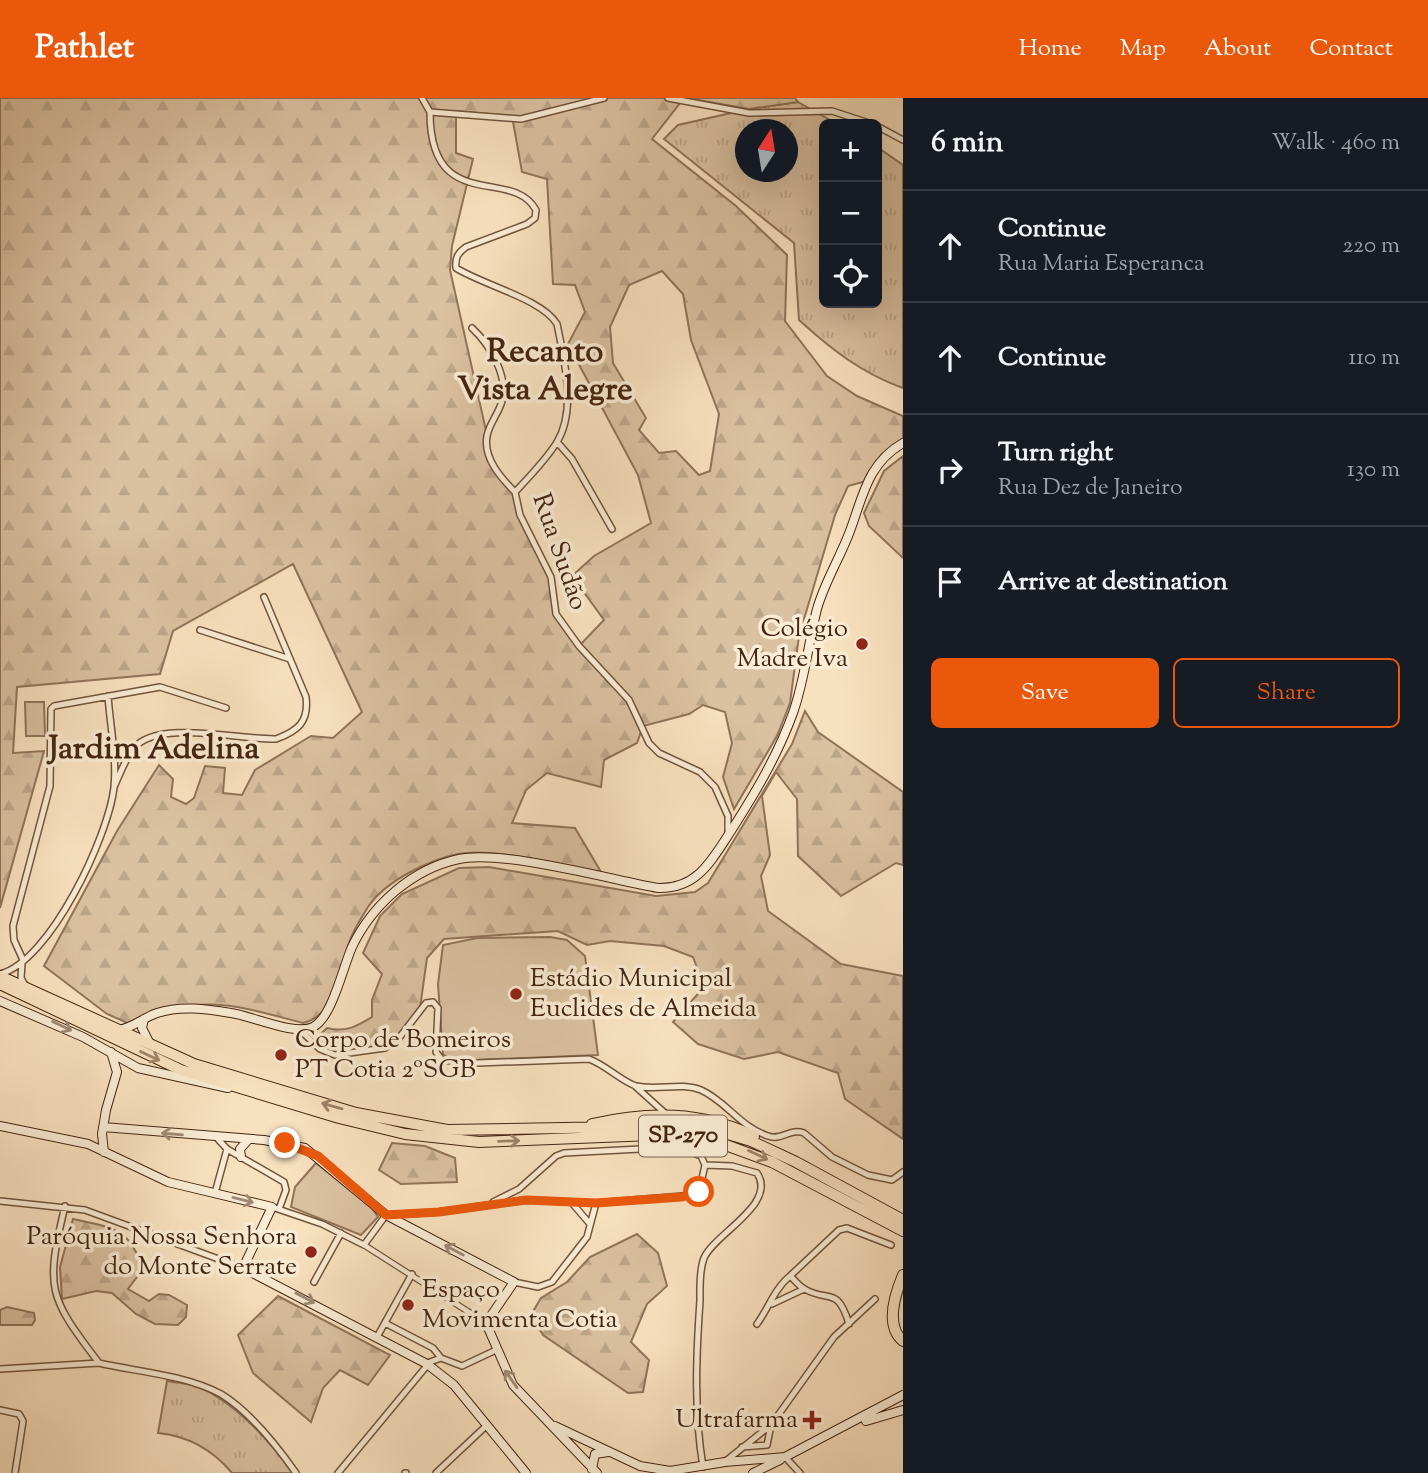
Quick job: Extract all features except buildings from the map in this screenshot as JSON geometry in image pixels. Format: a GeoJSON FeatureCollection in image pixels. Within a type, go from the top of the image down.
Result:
{"type":"FeatureCollection","features":[{"type":"Feature","properties":{"kind":"highway","name":"SP-270"},"geometry":{"type":"LineString","coordinates":[[0,975],[194,1064],[356,1113],[421,1127],[483,1131],[699,1128],[751,1141],[836,1182],[903,1220]]}},
{"type":"Feature","properties":{"kind":"highway","name":"SP-270"},"geometry":{"type":"LineString","coordinates":[[0,984],[152,1058],[238,1090],[375,1127],[441,1140],[479,1142],[704,1137],[772,1162],[903,1231]]}},
{"type":"Feature","properties":{"kind":"highway"},"geometry":{"type":"LineString","coordinates":[[566,1129],[636,1116],[666,1114],[706,1118],[729,1124],[783,1151],[796,1162]]}},
{"type":"Feature","properties":{"kind":"highway"},"geometry":{"type":"LineString","coordinates":[[836,1182],[903,1212]]}},
{"type":"Feature","properties":{"kind":"highway"},"geometry":{"type":"LineString","coordinates":[[903,1275],[892,1317],[893,1328],[903,1341]]}},
{"type":"Feature","properties":{"kind":"main road"},"geometry":{"type":"LineString","coordinates":[[119,1030],[172,1010],[196,1008],[233,1013],[301,1031],[321,1021],[362,928],[385,898],[432,869],[459,859],[494,857],[673,889],[697,877],[763,781],[781,745],[800,688],[825,585],[850,530],[866,481],[876,465],[903,443]]}},
{"type":"Feature","properties":{"kind":"main road"},"geometry":{"type":"LineString","coordinates":[[0,1001],[50,1021],[156,1074],[238,1090]]}},
{"type":"Feature","properties":{"kind":"main road"},"geometry":{"type":"LineString","coordinates":[[144,1019],[142,1028],[149,1044]]}},
{"type":"Feature","properties":{"kind":"main road"},"geometry":{"type":"LineString","coordinates":[[104,1152],[103,1131],[117,1072],[111,1052]]}},
{"type":"Feature","properties":{"kind":"main road"},"geometry":{"type":"LineString","coordinates":[[117,1072],[132,1064]]}},
{"type":"Feature","properties":{"kind":"main road"},"geometry":{"type":"LineString","coordinates":[[0,1126],[88,1144],[169,1182],[275,1208],[243,1268],[427,1364],[454,1385],[526,1473]]}},
{"type":"Feature","properties":{"kind":"main road"},"geometry":{"type":"LineString","coordinates":[[88,1144],[103,1131],[285,1143],[305,1148],[386,1215],[514,1282],[486,1323],[496,1350],[513,1385],[594,1471]]}},
{"type":"Feature","properties":{"kind":"main road"},"geometry":{"type":"LineString","coordinates":[[241,1157],[240,1149],[247,1140]]}},
{"type":"Feature","properties":{"kind":"main road"},"geometry":{"type":"LineString","coordinates":[[753,1473],[903,1395]]}},
{"type":"Feature","properties":{"kind":"main road"},"geometry":{"type":"LineString","coordinates":[[837,1431],[903,1410]]}},
{"type":"Feature","properties":{"kind":"main road"},"geometry":{"type":"LineString","coordinates":[[553,1425],[640,1466],[670,1471],[701,1470],[725,1462],[785,1457]]}},
{"type":"Feature","properties":{"kind":"main road"},"geometry":{"type":"LineString","coordinates":[[594,1471],[595,1454],[611,1452]]}},
{"type":"Feature","properties":{"kind":"street"},"geometry":{"type":"LineString","coordinates":[[422,98],[430,113],[521,119],[604,98]]}},
{"type":"Feature","properties":{"kind":"street"},"geometry":{"type":"LineString","coordinates":[[668,98],[749,113],[832,111],[856,119]]}},
{"type":"Feature","properties":{"kind":"street","name":"Rua Sudão"},"geometry":{"type":"LineString","coordinates":[[430,113],[430,136],[438,156],[453,175],[515,192],[531,200],[536,210],[534,218],[527,224],[466,247],[458,253],[455,261],[456,268],[465,274],[535,305],[552,315],[557,324],[568,397],[558,442],[515,492],[520,515],[551,577],[556,614],[579,646],[629,700],[649,743],[659,753],[700,772],[715,787],[729,816],[727,836]]}},
{"type":"Feature","properties":{"kind":"street"},"geometry":{"type":"LineString","coordinates":[[882,129],[903,140]]}},
{"type":"Feature","properties":{"kind":"street"},"geometry":{"type":"LineString","coordinates":[[472,328],[489,347],[502,384],[503,398],[487,435],[487,450],[498,474],[515,492]]}},
{"type":"Feature","properties":{"kind":"street"},"geometry":{"type":"LineString","coordinates":[[558,442],[572,459],[612,529]]}},
{"type":"Feature","properties":{"kind":"street"},"geometry":{"type":"LineString","coordinates":[[0,975],[16,967],[48,933],[83,878],[100,836],[114,787],[135,747],[150,735],[171,732],[247,740],[276,739],[292,733],[303,723],[307,710],[306,697],[264,597]]}},
{"type":"Feature","properties":{"kind":"street"},"geometry":{"type":"LineString","coordinates":[[200,630],[290,659]]}},
{"type":"Feature","properties":{"kind":"street"},"geometry":{"type":"LineString","coordinates":[[27,988],[21,978],[23,960],[13,926],[50,786],[53,742],[49,714],[54,706],[160,687],[173,688],[226,708]]}},
{"type":"Feature","properties":{"kind":"street"},"geometry":{"type":"LineString","coordinates":[[108,696],[114,787]]}},
{"type":"Feature","properties":{"kind":"street"},"geometry":{"type":"LineString","coordinates":[[301,1031],[320,1048],[335,1055],[385,1048],[399,1038],[426,1003],[433,1002],[438,1008],[436,1052],[442,1060],[477,1063],[589,1059],[604,1065],[635,1086],[666,1114]]}},
{"type":"Feature","properties":{"kind":"street"},"geometry":{"type":"LineString","coordinates":[[635,1086],[701,1090],[743,1125],[770,1138],[779,1138],[798,1131],[810,1137],[832,1157],[868,1175],[892,1180],[903,1172]]}},
{"type":"Feature","properties":{"kind":"street"},"geometry":{"type":"LineString","coordinates":[[217,1138],[227,1149],[284,1182],[286,1190],[275,1208],[341,1233],[364,1245],[486,1323]]}},
{"type":"Feature","properties":{"kind":"street"},"geometry":{"type":"LineString","coordinates":[[364,1245],[386,1215],[439,1212],[526,1200],[596,1203],[695,1195],[699,1192],[705,1165],[701,1156],[678,1147],[556,1156],[519,1189],[490,1203]]}},
{"type":"Feature","properties":{"kind":"street"},"geometry":{"type":"LineString","coordinates":[[215,1193],[227,1149]]}},
{"type":"Feature","properties":{"kind":"street"},"geometry":{"type":"LineString","coordinates":[[701,1470],[696,1367],[704,1259],[710,1247],[751,1209],[758,1198],[761,1181],[757,1173],[745,1169],[705,1165]]}},
{"type":"Feature","properties":{"kind":"street"},"geometry":{"type":"LineString","coordinates":[[0,1201],[65,1206],[113,1219],[243,1268]]}},
{"type":"Feature","properties":{"kind":"street"},"geometry":{"type":"LineString","coordinates":[[572,1203],[590,1224]]}},
{"type":"Feature","properties":{"kind":"street"},"geometry":{"type":"LineString","coordinates":[[514,1282],[538,1287],[552,1282],[576,1255],[587,1237],[596,1203]]}},
{"type":"Feature","properties":{"kind":"street"},"geometry":{"type":"LineString","coordinates":[[65,1206],[53,1255],[52,1280],[64,1317],[99,1363]]}},
{"type":"Feature","properties":{"kind":"street"},"geometry":{"type":"LineString","coordinates":[[757,1324],[772,1304],[782,1283],[839,1230],[847,1228],[891,1245]]}},
{"type":"Feature","properties":{"kind":"street"},"geometry":{"type":"LineString","coordinates":[[314,1282],[341,1233]]}},
{"type":"Feature","properties":{"kind":"street"},"geometry":{"type":"LineString","coordinates":[[377,1336],[412,1275]]}},
{"type":"Feature","properties":{"kind":"street"},"geometry":{"type":"LineString","coordinates":[[790,1276],[804,1289],[833,1296],[842,1303],[849,1324]]}},
{"type":"Feature","properties":{"kind":"street"},"geometry":{"type":"LineString","coordinates":[[772,1304],[804,1289]]}},
{"type":"Feature","properties":{"kind":"street"},"geometry":{"type":"LineString","coordinates":[[725,1462],[771,1425],[816,1361],[875,1299]]}},
{"type":"Feature","properties":{"kind":"street"},"geometry":{"type":"LineString","coordinates":[[385,1323],[433,1348],[441,1358],[462,1366],[496,1350]]}},
{"type":"Feature","properties":{"kind":"street"},"geometry":{"type":"LineString","coordinates":[[338,1473],[427,1364],[441,1358]]}},
{"type":"Feature","properties":{"kind":"street"},"geometry":{"type":"LineString","coordinates":[[0,1369],[99,1363],[199,1385],[222,1395],[242,1411],[296,1473]]}},
{"type":"Feature","properties":{"kind":"street"},"geometry":{"type":"LineString","coordinates":[[0,1410],[19,1414],[23,1422],[15,1473]]}},
{"type":"Feature","properties":{"kind":"street"},"geometry":{"type":"LineString","coordinates":[[742,1447],[767,1445],[771,1425]]}},
{"type":"Feature","properties":{"kind":"street"},"geometry":{"type":"LineString","coordinates":[[436,1473],[486,1426]]}},
{"type":"Feature","properties":{"kind":"street"},"geometry":{"type":"LineString","coordinates":[[785,1457],[800,1473]]}},
{"type":"Feature","properties":{"kind":"green space"},"geometry":{"type":"Polygon","coordinates":[[[0,98],[684,98],[652,139],[736,206],[787,255],[785,321],[827,376],[857,396],[903,416],[903,443],[866,481],[848,486],[835,515],[799,636],[790,703],[777,736],[734,809],[723,777],[732,743],[725,712],[703,705],[689,714],[643,726],[637,743],[604,760],[601,787],[547,773],[526,790],[512,823],[575,828],[601,872],[509,855],[473,853],[447,857],[408,873],[385,889],[368,907],[350,940],[330,1001],[324,1011],[303,1023],[256,1011],[216,1005],[177,1008],[130,1024],[107,1014],[44,966],[117,831],[159,765],[173,779],[171,797],[186,804],[194,798],[205,766],[225,768],[223,793],[242,795],[255,770],[311,736],[333,738],[362,712],[293,564],[173,631],[160,674],[17,687],[13,753],[44,751],[0,908],[0,98]],[[456,111],[456,153],[473,159],[452,246],[450,270],[487,435],[487,450],[498,474],[515,492],[520,515],[551,577],[556,614],[581,644],[604,620],[572,576],[594,556],[651,523],[638,475],[568,344],[585,312],[575,285],[553,284],[547,179],[522,172],[512,116],[456,111]],[[662,271],[629,285],[610,327],[613,363],[646,418],[639,430],[659,453],[676,451],[699,475],[710,471],[719,414],[691,340],[683,294],[662,271]]]}},
{"type":"Feature","properties":{"kind":"green space"},"geometry":{"type":"Polygon","coordinates":[[[686,98],[795,98],[798,102],[749,109],[686,98]]]}},
{"type":"Feature","properties":{"kind":"green space"},"geometry":{"type":"Polygon","coordinates":[[[798,102],[828,119],[819,119],[819,308],[882,308],[882,150],[903,165],[903,388],[847,359],[799,320],[794,243],[664,139],[678,125],[749,109],[798,102]]]}},
{"type":"Feature","properties":{"kind":"green space"},"geometry":{"type":"Polygon","coordinates":[[[903,456],[903,558],[869,526],[864,513],[884,471],[903,456]]]}},
{"type":"Feature","properties":{"kind":"green space"},"geometry":{"type":"Polygon","coordinates":[[[25,702],[44,702],[45,736],[26,736],[25,702]]]}},
{"type":"Feature","properties":{"kind":"green space"},"geometry":{"type":"Polygon","coordinates":[[[805,711],[818,732],[903,792],[903,865],[896,863],[841,896],[798,856],[797,799],[776,772],[762,796],[770,855],[761,876],[768,911],[841,964],[903,976],[903,1139],[845,1099],[838,1073],[778,1052],[744,1059],[698,1044],[673,1022],[704,987],[693,957],[664,946],[610,941],[587,945],[558,931],[444,939],[427,958],[420,1008],[399,1037],[385,1046],[335,1054],[320,1047],[314,1040],[327,1028],[346,1029],[372,1017],[372,1000],[382,974],[363,953],[380,916],[402,894],[459,868],[489,867],[656,896],[695,892],[708,883],[736,837],[792,744],[805,711]]]}},
{"type":"Feature","properties":{"kind":"green space","name":"Estádio Municipal Euclides de Almeida"},"geometry":{"type":"Polygon","coordinates":[[[550,937],[567,940],[585,956],[598,1055],[452,1061],[443,1054],[438,984],[443,945],[477,938],[550,937]]]}},
{"type":"Feature","properties":{"kind":"green space"},"geometry":{"type":"Polygon","coordinates":[[[392,1143],[425,1146],[455,1158],[457,1182],[401,1184],[379,1170],[392,1143]]]}},
{"type":"Feature","properties":{"kind":"green space"},"geometry":{"type":"Polygon","coordinates":[[[316,1163],[371,1207],[378,1217],[361,1235],[291,1207],[295,1187],[316,1163]]]}},
{"type":"Feature","properties":{"kind":"green space"},"geometry":{"type":"Polygon","coordinates":[[[73,1219],[109,1228],[125,1237],[138,1255],[143,1269],[128,1289],[149,1301],[159,1294],[169,1295],[187,1305],[186,1317],[178,1325],[155,1324],[136,1314],[112,1293],[96,1291],[62,1299],[60,1267],[73,1219]]]}},
{"type":"Feature","properties":{"kind":"green space"},"geometry":{"type":"Polygon","coordinates":[[[637,1234],[658,1253],[667,1286],[647,1304],[631,1342],[649,1360],[643,1392],[628,1393],[543,1335],[531,1315],[541,1298],[567,1282],[590,1257],[637,1234]]]}},
{"type":"Feature","properties":{"kind":"green space"},"geometry":{"type":"Polygon","coordinates":[[[278,1296],[390,1355],[368,1385],[340,1370],[323,1388],[311,1422],[253,1373],[238,1335],[278,1296]]]}},
{"type":"Feature","properties":{"kind":"green space"},"geometry":{"type":"Polygon","coordinates":[[[7,1307],[34,1313],[35,1320],[32,1325],[0,1325],[0,1310],[7,1307]]]}},
{"type":"Feature","properties":{"kind":"green space"},"geometry":{"type":"Polygon","coordinates":[[[167,1381],[199,1387],[225,1402],[263,1436],[292,1473],[232,1473],[199,1445],[158,1433],[167,1381]]]}},
{"type":"Feature","properties":{"kind":"place","name":"Colégio Madre Iva"},"geometry":{"type":"Point","coordinates":[862,644]}},
{"type":"Feature","properties":{"kind":"place","name":"Estádio Municipal Euclides de Almeida"},"geometry":{"type":"Point","coordinates":[516,994]}},
{"type":"Feature","properties":{"kind":"place","name":"Corpo de Bomeiros PT Cotia 2ºSGB"},"geometry":{"type":"Point","coordinates":[281,1055]}},
{"type":"Feature","properties":{"kind":"place","name":"Paróquia Nossa Senhora do Monte Serrate"},"geometry":{"type":"Point","coordinates":[311,1252]}},
{"type":"Feature","properties":{"kind":"place","name":"Espaço Movimenta Cotia"},"geometry":{"type":"Point","coordinates":[408,1305]}},
{"type":"Feature","properties":{"kind":"place","name":"Ultrafarma"},"geometry":{"type":"Point","coordinates":[812,1420]}},
{"type":"Feature","properties":{"kind":"district","name":"Recanto Vista Alegre"},"geometry":{"type":"Point","coordinates":[545,372]}},
{"type":"Feature","properties":{"kind":"district","name":"Jardim Adelina"},"geometry":{"type":"Point","coordinates":[154,750]}},
{"type":"Feature","properties":{"kind":"route"},"geometry":{"type":"LineString","coordinates":[[285,1143],[305,1148],[318,1156],[386,1215],[439,1212],[526,1200],[596,1203],[682,1197],[699,1192]]}}]}
